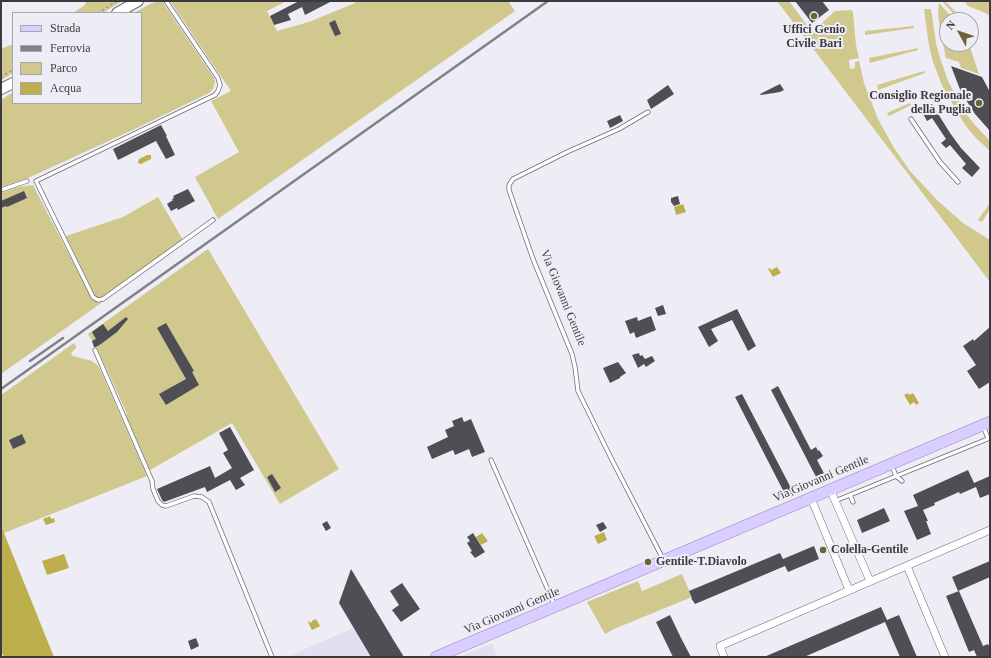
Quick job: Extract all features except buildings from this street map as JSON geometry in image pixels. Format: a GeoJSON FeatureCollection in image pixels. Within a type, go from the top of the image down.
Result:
{"type":"FeatureCollection","features":[{"type":"Feature","properties":{"kind":"main road"},"geometry":{"type":"LineString","coordinates":[[119,12],[138,1]]}},
{"type":"Feature","properties":{"kind":"main road"},"geometry":{"type":"LineString","coordinates":[[1,89],[12,84]]}},
{"type":"Feature","properties":{"kind":"main road","name":"Via Giovanni Gentile"},"geometry":{"type":"LineString","coordinates":[[439,656],[986,423]]}},
{"type":"Feature","properties":{"kind":"street"},"geometry":{"type":"LineString","coordinates":[[830,489],[870,581]]}},
{"type":"Feature","properties":{"kind":"street"},"geometry":{"type":"LineString","coordinates":[[811,498],[850,590]]}},
{"type":"Feature","properties":{"kind":"street"},"geometry":{"type":"LineString","coordinates":[[724,657],[720,646],[990,530]]}},
{"type":"Feature","properties":{"kind":"street"},"geometry":{"type":"LineString","coordinates":[[907,566],[945,657]]}},
{"type":"Feature","properties":{"kind":"lane"},"geometry":{"type":"LineString","coordinates":[[166,1],[218,78],[220,85],[218,91],[214,95],[36,181],[93,297],[98,300],[103,299],[213,220]]}},
{"type":"Feature","properties":{"kind":"lane","name":"Via Giovanni Gentile"},"geometry":{"type":"LineString","coordinates":[[648,112],[619,129],[513,179],[509,190],[533,258],[572,354],[578,391],[663,560]]}},
{"type":"Feature","properties":{"kind":"lane"},"geometry":{"type":"LineString","coordinates":[[911,119],[940,162],[958,182]]}},
{"type":"Feature","properties":{"kind":"lane"},"geometry":{"type":"LineString","coordinates":[[1,190],[27,181]]}},
{"type":"Feature","properties":{"kind":"lane"},"geometry":{"type":"LineString","coordinates":[[95,350],[152,481],[153,489],[158,501],[162,505],[166,506],[194,496],[202,496],[209,502],[272,657]]}},
{"type":"Feature","properties":{"kind":"lane"},"geometry":{"type":"LineString","coordinates":[[835,501],[989,438],[986,423]]}},
{"type":"Feature","properties":{"kind":"lane"},"geometry":{"type":"LineString","coordinates":[[965,448],[967,453]]}},
{"type":"Feature","properties":{"kind":"lane"},"geometry":{"type":"LineString","coordinates":[[491,460],[555,607]]}},
{"type":"Feature","properties":{"kind":"lane"},"geometry":{"type":"LineString","coordinates":[[891,464],[896,476],[902,481]]}},
{"type":"Feature","properties":{"kind":"lane"},"geometry":{"type":"LineString","coordinates":[[850,495],[853,502]]}},
{"type":"Feature","properties":{"kind":"path"},"geometry":{"type":"LineString","coordinates":[[100,12],[116,1]]}},
{"type":"Feature","properties":{"kind":"path"},"geometry":{"type":"LineString","coordinates":[[1,76],[12,70]]}},
{"type":"Feature","properties":{"kind":"shaded area"},"geometry":{"type":"Polygon","coordinates":[[[351,569],[404,657],[287,657],[353,628],[339,603],[351,569]]]}},
{"type":"Feature","properties":{"kind":"shaded area"},"geometry":{"type":"Polygon","coordinates":[[[492,643],[498,657],[460,657],[492,643]]]}},
{"type":"Feature","properties":{"kind":"green space"},"geometry":{"type":"Polygon","coordinates":[[[86,1],[122,1],[105,12],[74,12],[85,5],[86,1]]]}},
{"type":"Feature","properties":{"kind":"green space"},"geometry":{"type":"Polygon","coordinates":[[[162,1],[214,78],[215,82],[213,89],[209,93],[137,128],[26,179],[1,187],[1,100],[12,93],[12,104],[142,104],[142,12],[136,12],[148,5],[162,1]]]}},
{"type":"Feature","properties":{"kind":"green space"},"geometry":{"type":"Polygon","coordinates":[[[170,1],[287,1],[267,11],[277,31],[309,22],[355,3],[355,1],[508,1],[515,11],[218,219],[195,177],[239,152],[211,101],[231,91],[170,1]]]}},
{"type":"Feature","properties":{"kind":"green space"},"geometry":{"type":"Polygon","coordinates":[[[777,1],[789,1],[812,32],[835,11],[851,10],[853,12],[856,45],[859,58],[849,60],[850,69],[855,68],[855,62],[859,61],[864,83],[878,119],[894,148],[910,171],[938,201],[963,223],[990,240],[990,282],[877,133],[777,1]]]}},
{"type":"Feature","properties":{"kind":"green space"},"geometry":{"type":"Polygon","coordinates":[[[942,1],[945,1],[955,12],[952,12],[942,1]]]}},
{"type":"Feature","properties":{"kind":"green space"},"geometry":{"type":"Polygon","coordinates":[[[964,1],[990,1],[990,15],[968,6],[964,1]]]}},
{"type":"Feature","properties":{"kind":"green space"},"geometry":{"type":"Polygon","coordinates":[[[939,3],[947,12],[939,12],[939,22],[938,13],[939,3]]]}},
{"type":"Feature","properties":{"kind":"green space"},"geometry":{"type":"Polygon","coordinates":[[[924,9],[931,9],[936,43],[948,81],[967,115],[990,141],[990,151],[966,126],[943,88],[933,62],[929,46],[924,9]]]}},
{"type":"Feature","properties":{"kind":"green space"},"geometry":{"type":"Polygon","coordinates":[[[914,26],[914,28],[865,35],[865,31],[914,26]]]}},
{"type":"Feature","properties":{"kind":"green space"},"geometry":{"type":"Polygon","coordinates":[[[12,44],[12,74],[1,80],[1,49],[12,44]]]}},
{"type":"Feature","properties":{"kind":"green space"},"geometry":{"type":"Polygon","coordinates":[[[918,48],[918,50],[870,63],[869,58],[918,48]]]}},
{"type":"Feature","properties":{"kind":"green space"},"geometry":{"type":"Polygon","coordinates":[[[945,52],[972,52],[979,74],[961,68],[959,62],[946,58],[945,52]]]}},
{"type":"Feature","properties":{"kind":"green space"},"geometry":{"type":"Polygon","coordinates":[[[924,71],[925,73],[878,90],[877,85],[924,71]]]}},
{"type":"Feature","properties":{"kind":"green space"},"geometry":{"type":"Polygon","coordinates":[[[910,103],[911,105],[889,116],[887,113],[910,103]]]}},
{"type":"Feature","properties":{"kind":"green space"},"geometry":{"type":"Polygon","coordinates":[[[33,185],[92,299],[99,303],[104,301],[1,374],[1,193],[18,187],[33,185]]]}},
{"type":"Feature","properties":{"kind":"green space"},"geometry":{"type":"Polygon","coordinates":[[[158,197],[183,240],[102,298],[98,298],[95,296],[66,236],[123,217],[158,197]]]}},
{"type":"Feature","properties":{"kind":"green space"},"geometry":{"type":"Polygon","coordinates":[[[990,203],[990,209],[982,222],[978,220],[990,203]]]}},
{"type":"Feature","properties":{"kind":"green space"},"geometry":{"type":"Polygon","coordinates":[[[208,249],[339,469],[280,504],[232,423],[150,470],[126,415],[127,414],[97,348],[88,334],[208,249]]]}},
{"type":"Feature","properties":{"kind":"green space"},"geometry":{"type":"Polygon","coordinates":[[[74,343],[76,348],[71,353],[73,356],[92,361],[99,367],[147,476],[4,533],[1,526],[1,395],[74,343]]]}},
{"type":"Feature","properties":{"kind":"green space"},"geometry":{"type":"Polygon","coordinates":[[[682,574],[692,597],[605,634],[587,602],[638,581],[642,591],[682,574]]]}},
{"type":"Feature","properties":{"kind":"water"},"geometry":{"type":"Polygon","coordinates":[[[147,155],[151,155],[151,159],[141,164],[138,163],[139,159],[147,155]]]}},
{"type":"Feature","properties":{"kind":"water"},"geometry":{"type":"Polygon","coordinates":[[[683,204],[686,212],[676,215],[674,207],[683,204]]]}},
{"type":"Feature","properties":{"kind":"water"},"geometry":{"type":"Polygon","coordinates":[[[777,267],[781,273],[773,277],[768,269],[770,268],[771,270],[777,267]]]}},
{"type":"Feature","properties":{"kind":"water"},"geometry":{"type":"Polygon","coordinates":[[[908,393],[909,395],[913,393],[919,403],[916,405],[914,402],[910,405],[904,395],[908,393]]]}},
{"type":"Feature","properties":{"kind":"water"},"geometry":{"type":"Polygon","coordinates":[[[50,516],[51,519],[54,518],[55,522],[46,525],[43,519],[50,516]]]}},
{"type":"Feature","properties":{"kind":"water"},"geometry":{"type":"Polygon","coordinates":[[[1,526],[54,657],[4,657],[1,651],[1,526]]]}},
{"type":"Feature","properties":{"kind":"water"},"geometry":{"type":"Polygon","coordinates":[[[604,532],[607,540],[598,544],[594,536],[604,532]]]}},
{"type":"Feature","properties":{"kind":"water"},"geometry":{"type":"Polygon","coordinates":[[[482,533],[488,541],[481,545],[476,537],[482,533]]]}},
{"type":"Feature","properties":{"kind":"water"},"geometry":{"type":"Polygon","coordinates":[[[64,554],[69,568],[47,575],[42,561],[64,554]]]}},
{"type":"Feature","properties":{"kind":"water"},"geometry":{"type":"Polygon","coordinates":[[[316,619],[320,626],[312,630],[308,622],[309,621],[310,623],[316,619]]]}},
{"type":"Feature","properties":{"kind":"railway"},"geometry":{"type":"LineString","coordinates":[[1,389],[548,1]]}},
{"type":"Feature","properties":{"kind":"railway"},"geometry":{"type":"LineString","coordinates":[[30,361],[63,338]]}},
{"type":"Feature","properties":{"kind":"place","name":"Uffici Genio Civile Bari"},"geometry":{"type":"Point","coordinates":[814,16]}},
{"type":"Feature","properties":{"kind":"place","name":"Consiglio Regionale della Puglia"},"geometry":{"type":"Point","coordinates":[979,103]}},
{"type":"Feature","properties":{"kind":"place","name":"Colella-Gentile"},"geometry":{"type":"Point","coordinates":[823,550]}},
{"type":"Feature","properties":{"kind":"place","name":"Gentile-T.Diavolo"},"geometry":{"type":"Point","coordinates":[648,562]}}]}
